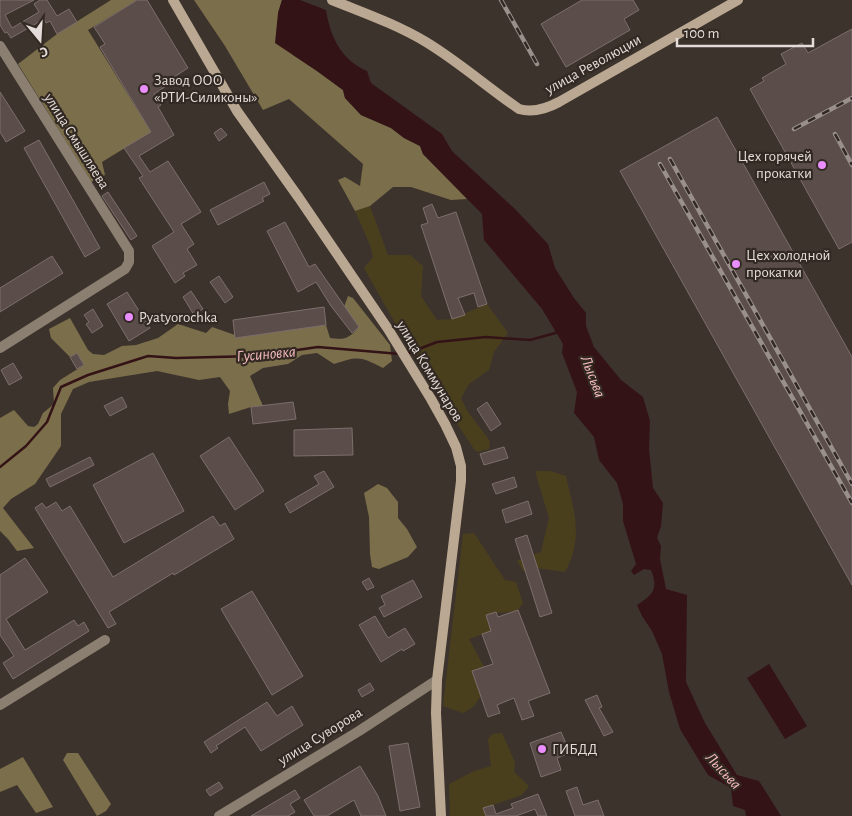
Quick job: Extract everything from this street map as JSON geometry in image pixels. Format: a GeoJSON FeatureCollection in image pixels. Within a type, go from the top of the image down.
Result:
{"type":"FeatureCollection","features":[{"type":"Feature","properties":{"kind":"main road","name":"улица Коммунаров"},"geometry":{"type":"LineString","coordinates":[[173,0],[237,111],[300,198],[388,329],[445,424],[456,447],[461,466],[461,481],[437,680],[436,713],[441,816]]}},
{"type":"Feature","properties":{"kind":"main road","name":"улица Революции"},"geometry":{"type":"LineString","coordinates":[[332,0],[397,26],[458,63],[519,109],[527,111],[543,109],[559,102],[738,0]]}},
{"type":"Feature","properties":{"kind":"street","name":"улица Смышляева"},"geometry":{"type":"LineString","coordinates":[[0,46],[129,252],[130,262],[125,269],[0,348]]}},
{"type":"Feature","properties":{"kind":"street"},"geometry":{"type":"LineString","coordinates":[[0,705],[105,640]]}},
{"type":"Feature","properties":{"kind":"street","name":"улица Суворова"},"geometry":{"type":"LineString","coordinates":[[218,816],[359,731],[437,680]]}},
{"type":"Feature","properties":{"kind":"shaded area"},"geometry":{"type":"Polygon","coordinates":[[[111,0],[137,0],[88,30],[151,132],[102,162],[105,175],[91,182],[18,64],[57,34],[111,0]]]}},
{"type":"Feature","properties":{"kind":"shaded area"},"geometry":{"type":"Polygon","coordinates":[[[194,0],[282,0],[278,13],[293,55],[343,90],[345,98],[361,115],[391,128],[404,138],[420,146],[423,154],[467,199],[451,200],[411,187],[393,187],[370,206],[355,211],[338,180],[345,177],[360,186],[363,164],[289,99],[263,110],[225,46],[194,0]]]}},
{"type":"Feature","properties":{"kind":"shaded area"},"geometry":{"type":"Polygon","coordinates":[[[370,206],[388,255],[410,255],[423,266],[421,296],[437,320],[452,319],[487,304],[508,333],[494,352],[489,370],[469,384],[461,398],[468,412],[490,441],[489,449],[478,452],[474,449],[446,407],[438,387],[416,360],[364,268],[373,257],[370,245],[355,211],[370,206]]]}},
{"type":"Feature","properties":{"kind":"shaded area"},"geometry":{"type":"Polygon","coordinates":[[[348,296],[353,298],[390,345],[392,361],[383,368],[359,358],[334,364],[317,353],[302,355],[288,364],[263,368],[250,376],[263,406],[251,407],[229,414],[230,391],[220,377],[199,380],[157,371],[89,382],[73,389],[61,414],[61,446],[35,484],[11,499],[3,508],[34,548],[17,551],[0,531],[0,418],[14,410],[28,426],[34,427],[38,424],[43,413],[54,404],[53,388],[60,380],[84,365],[77,353],[70,357],[51,338],[49,329],[70,318],[88,350],[93,354],[104,355],[122,346],[136,345],[158,338],[178,324],[206,333],[212,327],[235,335],[235,338],[326,325],[330,338],[343,339],[359,327],[344,307],[348,296]]]}},
{"type":"Feature","properties":{"kind":"shaded area"},"geometry":{"type":"Polygon","coordinates":[[[535,471],[550,471],[566,476],[576,524],[576,536],[571,559],[565,572],[537,568],[524,572],[517,561],[541,552],[549,518],[535,471]]]}},
{"type":"Feature","properties":{"kind":"shaded area"},"geometry":{"type":"Polygon","coordinates":[[[378,484],[387,488],[398,502],[398,518],[417,547],[408,557],[379,569],[372,567],[369,517],[364,493],[378,484]]]}},
{"type":"Feature","properties":{"kind":"shaded area"},"geometry":{"type":"Polygon","coordinates":[[[474,533],[505,580],[516,582],[523,603],[518,610],[486,615],[491,631],[469,639],[484,667],[472,671],[481,696],[473,707],[463,713],[443,706],[463,534],[474,533]]]}},
{"type":"Feature","properties":{"kind":"shaded area"},"geometry":{"type":"Polygon","coordinates":[[[502,733],[515,762],[514,772],[529,786],[522,795],[484,808],[486,816],[450,816],[449,784],[474,771],[491,766],[488,739],[492,734],[502,733]]]}},
{"type":"Feature","properties":{"kind":"shaded area"},"geometry":{"type":"Polygon","coordinates":[[[67,753],[78,753],[111,804],[106,811],[97,816],[63,760],[67,753]]]}},
{"type":"Feature","properties":{"kind":"shaded area"},"geometry":{"type":"Polygon","coordinates":[[[23,757],[53,807],[36,813],[17,785],[0,792],[0,769],[23,757]]]}},
{"type":"Feature","properties":{"kind":"water","name":"Лысьва"},"geometry":{"type":"Polygon","coordinates":[[[282,0],[300,0],[326,10],[330,29],[338,46],[350,60],[367,71],[371,83],[442,134],[452,151],[515,209],[548,244],[555,268],[586,313],[586,326],[594,347],[621,380],[643,397],[650,421],[649,449],[653,488],[663,503],[661,526],[657,538],[661,546],[660,559],[666,589],[687,595],[686,682],[705,723],[737,775],[759,781],[781,816],[746,816],[745,810],[733,806],[731,788],[708,775],[680,729],[669,692],[662,654],[652,631],[637,605],[653,591],[654,582],[651,570],[644,569],[634,575],[631,571],[636,564],[623,521],[623,504],[617,483],[599,460],[594,437],[574,413],[577,392],[562,353],[563,344],[542,309],[484,240],[482,214],[423,154],[420,146],[404,138],[391,128],[361,115],[345,98],[343,90],[275,43],[278,13],[282,0]]]}},
{"type":"Feature","properties":{"kind":"water"},"geometry":{"type":"Polygon","coordinates":[[[769,664],[807,726],[785,739],[747,678],[769,664]]]}},
{"type":"Feature","properties":{"kind":"building"},"geometry":{"type":"Polygon","coordinates":[[[0,0],[34,0],[5,15],[12,28],[39,12],[34,4],[40,0],[47,0],[57,16],[69,9],[77,22],[57,34],[50,21],[46,23],[44,19],[11,38],[0,25],[0,0]]]}},
{"type":"Feature","properties":{"kind":"building"},"geometry":{"type":"Polygon","coordinates":[[[137,0],[147,0],[188,68],[169,80],[171,83],[154,94],[161,105],[158,107],[174,135],[139,156],[150,172],[168,161],[201,212],[181,224],[194,244],[187,249],[197,265],[183,273],[185,276],[175,283],[152,246],[174,232],[139,178],[143,176],[124,148],[151,132],[100,47],[105,44],[94,27],[137,0]]]}},
{"type":"Feature","properties":{"kind":"building"},"geometry":{"type":"Polygon","coordinates":[[[582,0],[633,0],[639,10],[624,19],[630,30],[566,67],[541,24],[582,0]]]}},
{"type":"Feature","properties":{"kind":"building","name":"Цех горячей прокатки"},"geometry":{"type":"Polygon","coordinates":[[[852,29],[852,242],[839,249],[750,89],[764,81],[762,78],[786,64],[781,54],[802,43],[808,53],[852,29]]]}},
{"type":"Feature","properties":{"kind":"building"},"geometry":{"type":"Polygon","coordinates":[[[0,92],[25,131],[6,142],[0,132],[0,92]]]}},
{"type":"Feature","properties":{"kind":"building","name":"Цех холодной прокатки"},"geometry":{"type":"Polygon","coordinates":[[[717,117],[852,357],[852,585],[620,171],[717,117]]]}},
{"type":"Feature","properties":{"kind":"building"},"geometry":{"type":"Polygon","coordinates":[[[221,128],[227,135],[219,141],[214,133],[221,128]]]}},
{"type":"Feature","properties":{"kind":"building"},"geometry":{"type":"Polygon","coordinates":[[[39,140],[100,248],[85,257],[24,148],[39,140]]]}},
{"type":"Feature","properties":{"kind":"building"},"geometry":{"type":"Polygon","coordinates":[[[264,182],[270,194],[262,198],[264,201],[218,225],[210,210],[264,182]]]}},
{"type":"Feature","properties":{"kind":"building"},"geometry":{"type":"Polygon","coordinates":[[[108,192],[137,236],[131,240],[102,196],[108,192]]]}},
{"type":"Feature","properties":{"kind":"building"},"geometry":{"type":"Polygon","coordinates":[[[432,204],[438,218],[456,212],[487,304],[478,307],[474,293],[458,298],[465,315],[452,319],[421,225],[428,223],[423,208],[432,204]]]}},
{"type":"Feature","properties":{"kind":"building"},"geometry":{"type":"Polygon","coordinates":[[[285,222],[309,267],[315,264],[359,327],[352,333],[331,306],[316,282],[298,292],[267,231],[285,222]]]}},
{"type":"Feature","properties":{"kind":"building"},"geometry":{"type":"Polygon","coordinates":[[[52,256],[63,273],[0,312],[0,288],[52,256]]]}},
{"type":"Feature","properties":{"kind":"building"},"geometry":{"type":"Polygon","coordinates":[[[219,276],[233,297],[225,303],[210,282],[219,276]]]}},
{"type":"Feature","properties":{"kind":"building"},"geometry":{"type":"Polygon","coordinates":[[[191,291],[203,309],[194,315],[183,297],[191,291]]]}},
{"type":"Feature","properties":{"kind":"building"},"geometry":{"type":"Polygon","coordinates":[[[127,292],[150,328],[129,341],[107,304],[127,292]]]}},
{"type":"Feature","properties":{"kind":"building"},"geometry":{"type":"Polygon","coordinates":[[[324,307],[326,325],[235,338],[233,320],[324,307]]]}},
{"type":"Feature","properties":{"kind":"building"},"geometry":{"type":"Polygon","coordinates":[[[93,309],[103,326],[92,333],[86,324],[89,322],[84,315],[93,309]]]}},
{"type":"Feature","properties":{"kind":"building"},"geometry":{"type":"Polygon","coordinates":[[[77,353],[84,365],[77,369],[70,357],[77,353]]]}},
{"type":"Feature","properties":{"kind":"building"},"geometry":{"type":"Polygon","coordinates":[[[13,363],[22,378],[9,385],[1,370],[13,363]]]}},
{"type":"Feature","properties":{"kind":"building"},"geometry":{"type":"Polygon","coordinates":[[[122,397],[127,407],[110,416],[104,406],[122,397]]]}},
{"type":"Feature","properties":{"kind":"building"},"geometry":{"type":"Polygon","coordinates":[[[293,402],[296,419],[253,424],[251,407],[293,402]]]}},
{"type":"Feature","properties":{"kind":"building"},"geometry":{"type":"Polygon","coordinates":[[[487,402],[501,424],[491,431],[477,409],[487,402]]]}},
{"type":"Feature","properties":{"kind":"building"},"geometry":{"type":"Polygon","coordinates":[[[352,428],[353,455],[294,456],[294,430],[352,428]]]}},
{"type":"Feature","properties":{"kind":"building"},"geometry":{"type":"Polygon","coordinates":[[[229,437],[264,491],[235,510],[200,456],[229,437]]]}},
{"type":"Feature","properties":{"kind":"building"},"geometry":{"type":"Polygon","coordinates":[[[504,447],[508,458],[484,465],[480,454],[504,447]]]}},
{"type":"Feature","properties":{"kind":"building"},"geometry":{"type":"Polygon","coordinates":[[[153,453],[184,511],[124,543],[93,485],[153,453]]]}},
{"type":"Feature","properties":{"kind":"building"},"geometry":{"type":"Polygon","coordinates":[[[90,457],[94,465],[50,487],[46,479],[90,457]]]}},
{"type":"Feature","properties":{"kind":"building"},"geometry":{"type":"Polygon","coordinates":[[[324,471],[334,487],[290,513],[285,504],[319,484],[314,476],[324,471]]]}},
{"type":"Feature","properties":{"kind":"building"},"geometry":{"type":"Polygon","coordinates":[[[514,477],[517,487],[496,494],[492,484],[514,477]]]}},
{"type":"Feature","properties":{"kind":"building"},"geometry":{"type":"Polygon","coordinates":[[[528,501],[532,514],[506,523],[502,510],[528,501]]]}},
{"type":"Feature","properties":{"kind":"building"},"geometry":{"type":"Polygon","coordinates":[[[56,502],[62,511],[70,506],[113,577],[213,516],[220,526],[225,523],[234,539],[109,612],[116,624],[108,628],[35,508],[42,503],[46,508],[56,502]]]}},
{"type":"Feature","properties":{"kind":"building"},"geometry":{"type":"Polygon","coordinates":[[[527,535],[552,613],[540,617],[515,539],[527,535]]]}},
{"type":"Feature","properties":{"kind":"building"},"geometry":{"type":"Polygon","coordinates":[[[25,558],[48,592],[6,619],[25,650],[74,620],[78,626],[84,622],[89,631],[13,679],[3,663],[14,656],[0,635],[0,575],[25,558]]]}},
{"type":"Feature","properties":{"kind":"building"},"geometry":{"type":"Polygon","coordinates":[[[369,578],[374,587],[367,590],[362,582],[369,578]]]}},
{"type":"Feature","properties":{"kind":"building"},"geometry":{"type":"Polygon","coordinates":[[[413,580],[422,597],[384,617],[379,608],[385,605],[381,596],[413,580]]]}},
{"type":"Feature","properties":{"kind":"building"},"geometry":{"type":"Polygon","coordinates":[[[252,591],[303,676],[272,695],[221,609],[252,591]]]}},
{"type":"Feature","properties":{"kind":"building"},"geometry":{"type":"Polygon","coordinates":[[[518,610],[550,693],[528,701],[534,716],[522,720],[514,698],[497,705],[500,713],[488,717],[472,671],[493,664],[482,634],[491,631],[486,615],[496,612],[498,617],[518,610]]]}},
{"type":"Feature","properties":{"kind":"building"},"geometry":{"type":"Polygon","coordinates":[[[375,616],[388,638],[405,628],[415,644],[403,651],[402,649],[381,662],[359,625],[375,616]]]}},
{"type":"Feature","properties":{"kind":"building"},"geometry":{"type":"Polygon","coordinates":[[[370,683],[374,690],[362,697],[358,690],[370,683]]]}},
{"type":"Feature","properties":{"kind":"building"},"geometry":{"type":"Polygon","coordinates":[[[597,695],[602,707],[599,708],[613,732],[604,736],[585,700],[597,695]]]}},
{"type":"Feature","properties":{"kind":"building"},"geometry":{"type":"Polygon","coordinates":[[[267,702],[277,716],[292,706],[303,725],[261,751],[245,727],[216,746],[218,748],[211,753],[204,742],[267,702]]]}},
{"type":"Feature","properties":{"kind":"building"},"geometry":{"type":"Polygon","coordinates":[[[561,732],[570,753],[557,758],[561,770],[541,777],[530,743],[561,732]]]}},
{"type":"Feature","properties":{"kind":"building"},"geometry":{"type":"Polygon","coordinates":[[[408,743],[420,807],[400,811],[389,746],[408,743]]]}},
{"type":"Feature","properties":{"kind":"building"},"geometry":{"type":"Polygon","coordinates":[[[360,766],[378,796],[386,816],[361,816],[354,800],[327,816],[314,816],[304,800],[360,766]]]}},
{"type":"Feature","properties":{"kind":"building"},"geometry":{"type":"Polygon","coordinates":[[[219,782],[223,788],[210,796],[206,790],[219,782]]]}},
{"type":"Feature","properties":{"kind":"building"},"geometry":{"type":"Polygon","coordinates":[[[577,787],[583,805],[598,800],[604,816],[575,816],[566,791],[577,787]]]}},
{"type":"Feature","properties":{"kind":"building"},"geometry":{"type":"Polygon","coordinates":[[[295,790],[300,798],[290,804],[295,812],[288,816],[251,816],[295,790]]]}},
{"type":"Feature","properties":{"kind":"building"},"geometry":{"type":"Polygon","coordinates":[[[538,794],[547,816],[538,816],[535,809],[516,816],[486,816],[483,808],[493,805],[496,814],[513,808],[511,804],[538,794]]]}},
{"type":"Feature","properties":{"kind":"waterway","name":"Гусиновка"},"geometry":{"type":"LineString","coordinates":[[406,354],[437,342],[486,337],[530,340],[559,332]]}},
{"type":"Feature","properties":{"kind":"waterway","name":"Гусиновка"},"geometry":{"type":"LineString","coordinates":[[0,467],[26,446],[47,422],[61,387],[88,375],[148,356],[176,358],[255,356],[318,347],[400,354]]}},
{"type":"Feature","properties":{"kind":"railway"},"geometry":{"type":"LineString","coordinates":[[501,0],[537,64]]}},
{"type":"Feature","properties":{"kind":"railway"},"geometry":{"type":"LineString","coordinates":[[794,129],[852,98]]}},
{"type":"Feature","properties":{"kind":"railway"},"geometry":{"type":"LineString","coordinates":[[835,134],[852,165]]}},
{"type":"Feature","properties":{"kind":"railway"},"geometry":{"type":"LineString","coordinates":[[670,159],[852,484]]}},
{"type":"Feature","properties":{"kind":"railway"},"geometry":{"type":"LineString","coordinates":[[660,164],[852,503]]}},
{"type":"Feature","properties":{"kind":"place","name":"Завод ООО «РТИ-Силиконы»"},"geometry":{"type":"Point","coordinates":[144,89]}},
{"type":"Feature","properties":{"kind":"place","name":"Цех горячей прокатки"},"geometry":{"type":"Point","coordinates":[822,165]}},
{"type":"Feature","properties":{"kind":"place","name":"Цех холодной прокатки"},"geometry":{"type":"Point","coordinates":[736,264]}},
{"type":"Feature","properties":{"kind":"place","name":"Pyatyorochka"},"geometry":{"type":"Point","coordinates":[129,317]}},
{"type":"Feature","properties":{"kind":"place","name":"ГИБДД"},"geometry":{"type":"Point","coordinates":[542,749]}}]}
